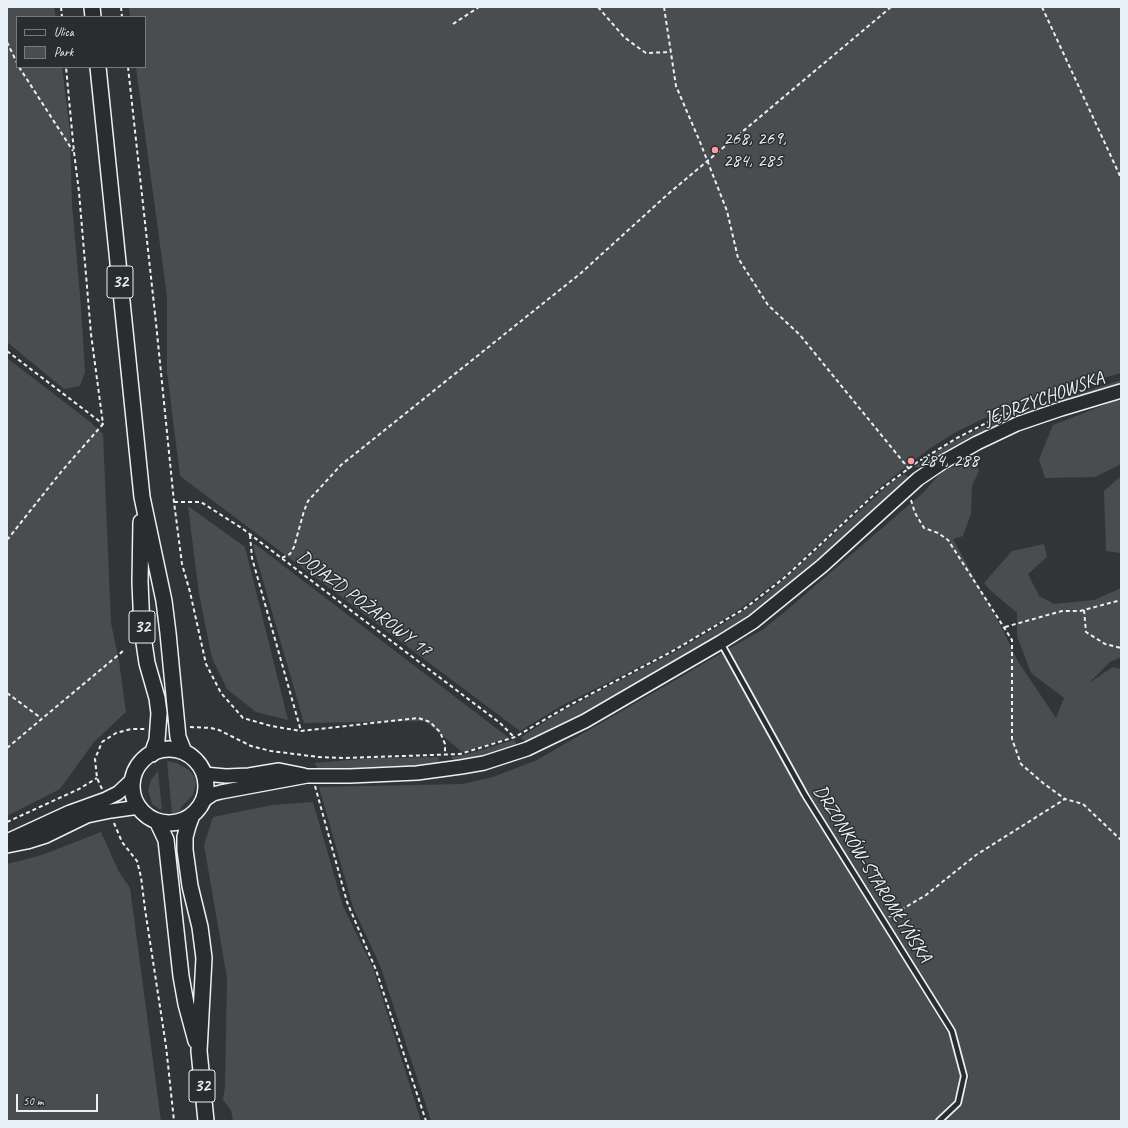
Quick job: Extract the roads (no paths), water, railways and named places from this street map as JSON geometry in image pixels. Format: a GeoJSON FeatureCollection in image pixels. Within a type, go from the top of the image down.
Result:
{"type":"FeatureCollection","features":[{"type":"Feature","properties":{"kind":"main road","name":"32"},"geometry":{"type":"LineString","coordinates":[[98,68],[142,497],[164,601],[178,737],[184,752]]}},
{"type":"Feature","properties":{"kind":"main road","name":"JĘDRZYCHOWSKA"},"geometry":{"type":"LineString","coordinates":[[310,776],[350,776],[444,770],[484,763],[527,749],[585,720],[753,622],[822,566],[907,488],[943,462],[977,443],[1017,424],[1121,391]]}},
{"type":"Feature","properties":{"kind":"main road","name":"32"},"geometry":{"type":"LineString","coordinates":[[142,497],[140,576],[142,629],[146,663],[157,698],[159,713],[157,740],[152,754]]}},
{"type":"Feature","properties":{"kind":"main road"},"geometry":{"type":"LineString","coordinates":[[139,807],[134,797],[132,788],[133,779],[137,769],[143,760],[152,754],[167,750],[184,752],[200,765],[204,774],[206,791],[204,800]]}},
{"type":"Feature","properties":{"kind":"main road"},"geometry":{"type":"LineString","coordinates":[[204,774],[232,776],[279,770],[310,776]]}},
{"type":"Feature","properties":{"kind":"main road"},"geometry":{"type":"LineString","coordinates":[[204,800],[213,794],[221,792],[310,776]]}},
{"type":"Feature","properties":{"kind":"main road"},"geometry":{"type":"LineString","coordinates":[[7,846],[46,836],[108,805],[133,779]]}},
{"type":"Feature","properties":{"kind":"main road","name":"32"},"geometry":{"type":"LineString","coordinates":[[139,807],[144,813],[157,821],[174,823],[182,821],[192,815],[204,800]]}},
{"type":"Feature","properties":{"kind":"main road"},"geometry":{"type":"LineString","coordinates":[[7,841],[42,824],[108,805],[139,807]]}},
{"type":"Feature","properties":{"kind":"main road","name":"32"},"geometry":{"type":"LineString","coordinates":[[192,815],[185,837],[185,850],[190,886],[200,927],[204,958],[199,1051],[206,1121]]}},
{"type":"Feature","properties":{"kind":"main road","name":"32"},"geometry":{"type":"LineString","coordinates":[[157,821],[166,840],[181,976],[186,1004],[199,1051]]}},
{"type":"Feature","properties":{"kind":"lane","name":"DRZONKÓW-STAROMŁYŃSKA"},"geometry":{"type":"LineString","coordinates":[[721,642],[805,796],[952,1031],[964,1076],[958,1103],[939,1121]]}},
{"type":"Feature","properties":{"kind":"place","name":"268, 269, 284, 285"},"geometry":{"type":"Point","coordinates":[715,150]}},
{"type":"Feature","properties":{"kind":"place","name":"284, 288"},"geometry":{"type":"Point","coordinates":[911,461]}}]}
